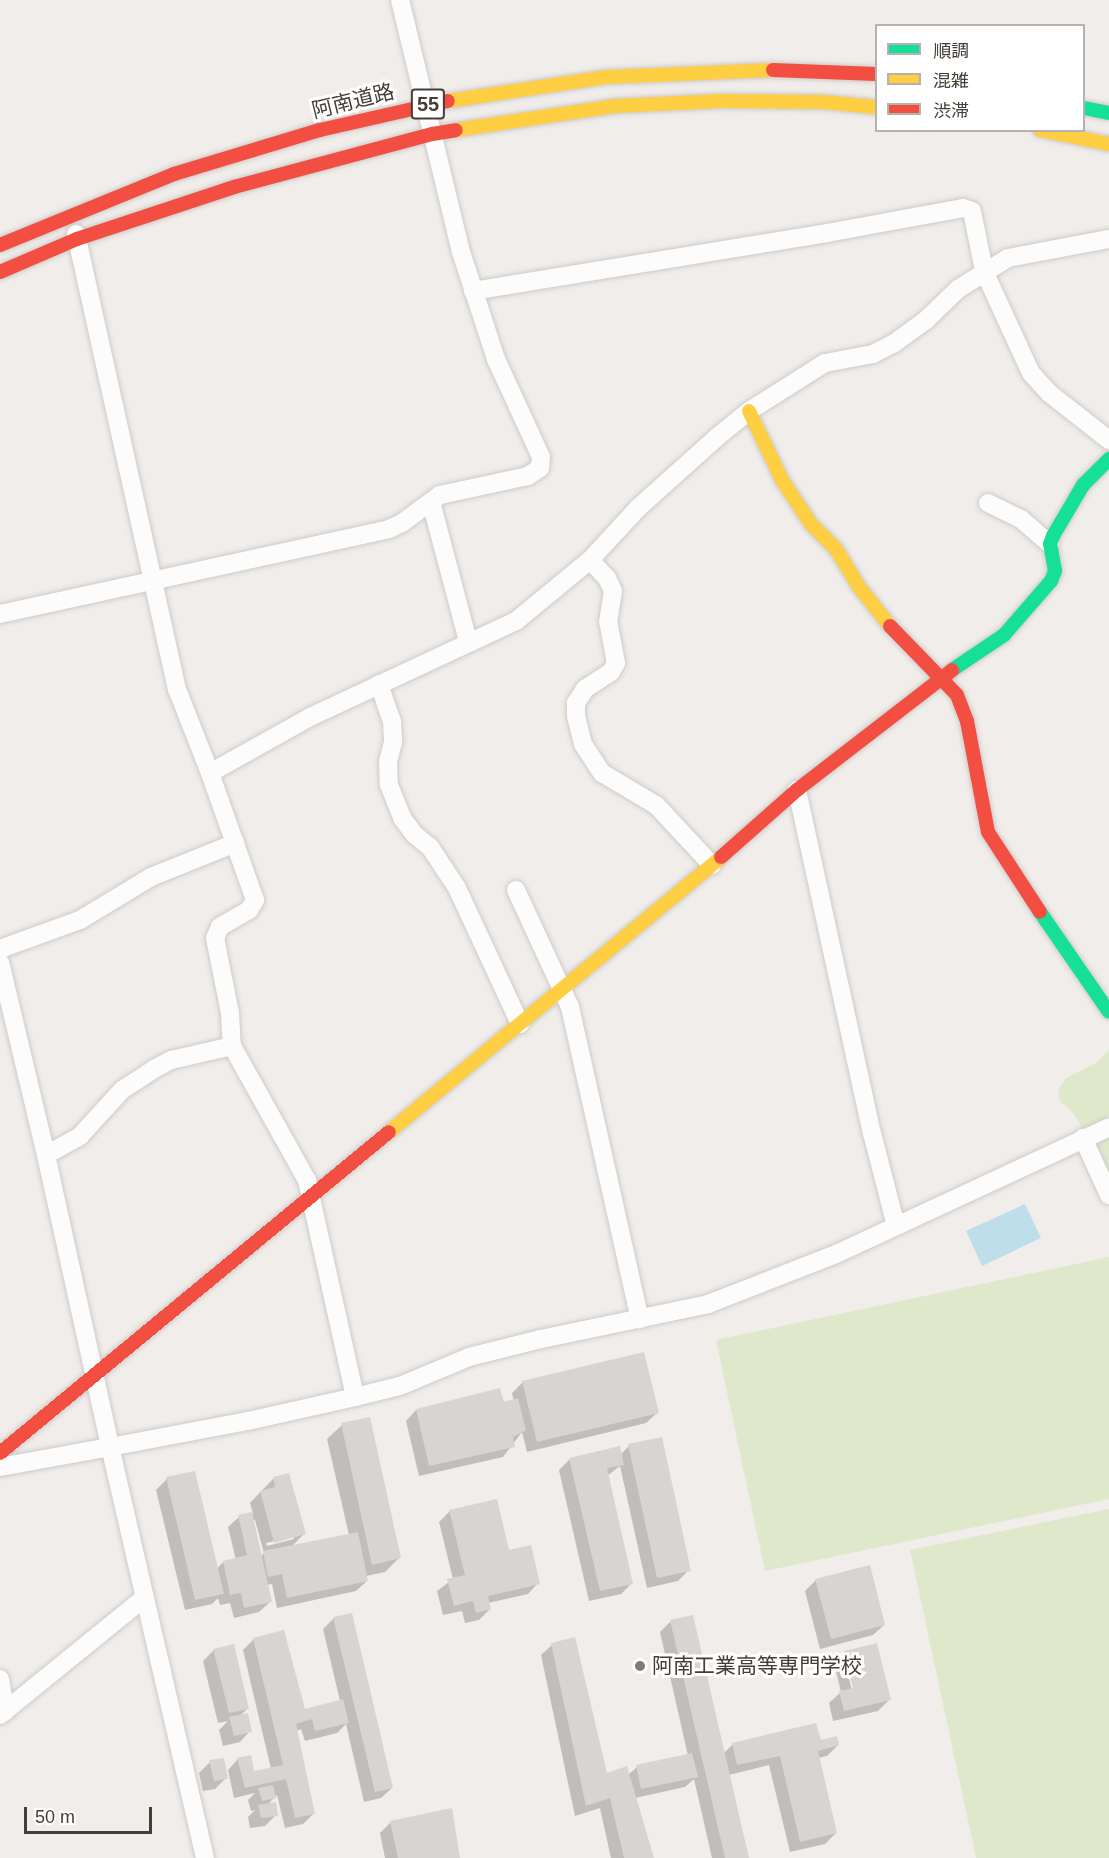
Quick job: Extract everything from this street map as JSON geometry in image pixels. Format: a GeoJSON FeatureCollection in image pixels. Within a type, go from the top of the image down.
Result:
{"type":"FeatureCollection","features":[{"type":"Feature","properties":{"kind":"main road","name":"阿南道路"},"geometry":{"type":"LineString","coordinates":[[0,245],[174,174],[320,130],[425,105],[607,77],[681,72],[778,70],[875,74]]}},
{"type":"Feature","properties":{"kind":"main road","name":"55"},"geometry":{"type":"LineString","coordinates":[[0,272],[77,239],[234,187],[432,134],[614,106],[721,100],[824,102],[875,107]]}},
{"type":"Feature","properties":{"kind":"main road"},"geometry":{"type":"LineString","coordinates":[[1085,108],[1109,113]]}},
{"type":"Feature","properties":{"kind":"main road"},"geometry":{"type":"LineString","coordinates":[[1050,132],[1109,144]]}},
{"type":"Feature","properties":{"kind":"main road"},"geometry":{"type":"LineString","coordinates":[[749,411],[782,480],[811,524],[836,549],[859,587],[892,629],[942,677],[957,695],[967,721],[988,832],[997,849],[1109,1012]]}},
{"type":"Feature","properties":{"kind":"main road"},"geometry":{"type":"LineString","coordinates":[[0,1453],[712,865],[797,790],[942,677],[1004,635],[1051,581],[1055,571],[1050,544],[1083,485],[1109,459]]}},
{"type":"Feature","properties":{"kind":"street"},"geometry":{"type":"LineString","coordinates":[[0,614],[389,529],[402,523],[440,495],[528,476],[540,468],[541,457],[496,359],[473,291],[440,175],[400,0]]}},
{"type":"Feature","properties":{"kind":"street"},"geometry":{"type":"LineString","coordinates":[[473,291],[827,233],[963,208],[972,212],[984,271],[1031,373],[1049,393],[1109,440]]}},
{"type":"Feature","properties":{"kind":"street"},"geometry":{"type":"LineString","coordinates":[[72,215],[177,689],[210,773],[255,900],[249,910],[220,927],[215,938],[230,1014],[232,1046],[307,1180],[355,1397]]}},
{"type":"Feature","properties":{"kind":"street"},"geometry":{"type":"LineString","coordinates":[[210,773],[310,717],[468,641],[490,634],[516,621],[590,560],[638,508],[749,411],[825,363],[873,354],[893,344],[927,320],[958,289],[984,271],[1016,256],[1109,239]]}},
{"type":"Feature","properties":{"kind":"street"},"geometry":{"type":"LineString","coordinates":[[431,502],[468,641]]}},
{"type":"Feature","properties":{"kind":"street"},"geometry":{"type":"LineString","coordinates":[[988,503],[1021,519],[1050,544]]}},
{"type":"Feature","properties":{"kind":"street"},"geometry":{"type":"LineString","coordinates":[[590,560],[607,578],[613,591],[608,621],[616,663],[611,672],[585,689],[576,703],[576,716],[583,744],[602,773],[656,805],[712,865]]}},
{"type":"Feature","properties":{"kind":"street"},"geometry":{"type":"LineString","coordinates":[[379,684],[392,721],[393,742],[388,762],[389,785],[402,818],[415,835],[430,847],[458,888],[520,1024]]}},
{"type":"Feature","properties":{"kind":"street"},"geometry":{"type":"LineString","coordinates":[[797,790],[872,1133],[896,1226]]}},
{"type":"Feature","properties":{"kind":"street"},"geometry":{"type":"LineString","coordinates":[[0,949],[80,920],[151,877],[235,843]]}},
{"type":"Feature","properties":{"kind":"street"},"geometry":{"type":"LineString","coordinates":[[516,890],[570,1007],[640,1319]]}},
{"type":"Feature","properties":{"kind":"street"},"geometry":{"type":"LineString","coordinates":[[0,962],[205,1858]]}},
{"type":"Feature","properties":{"kind":"street"},"geometry":{"type":"LineString","coordinates":[[46,1155],[80,1136],[123,1090],[154,1069],[171,1060],[232,1046]]}},
{"type":"Feature","properties":{"kind":"street"},"geometry":{"type":"LineString","coordinates":[[0,1467],[248,1422],[400,1386],[469,1357],[541,1339],[708,1304],[836,1254],[1109,1127]]}},
{"type":"Feature","properties":{"kind":"street"},"geometry":{"type":"LineString","coordinates":[[1083,1138],[1109,1195]]}},
{"type":"Feature","properties":{"kind":"street"},"geometry":{"type":"LineString","coordinates":[[2,1714],[144,1598]]}},
{"type":"Feature","properties":{"kind":"street"},"geometry":{"type":"LineString","coordinates":[[0,1679],[2,1714]]}},
{"type":"Feature","properties":{"kind":"green space"},"geometry":{"type":"Polygon","coordinates":[[[1109,1050],[1109,1177],[1074,1114],[1060,1101],[1058,1091],[1066,1078],[1096,1063],[1109,1050]]]}},
{"type":"Feature","properties":{"kind":"green space"},"geometry":{"type":"Polygon","coordinates":[[[1109,1257],[1109,1499],[765,1571],[716,1340],[1109,1257]]]}},
{"type":"Feature","properties":{"kind":"green space"},"geometry":{"type":"Polygon","coordinates":[[[1109,1509],[1109,1858],[976,1858],[910,1550],[1109,1509]]]}},
{"type":"Feature","properties":{"kind":"water"},"geometry":{"type":"Polygon","coordinates":[[[1025,1204],[1041,1238],[982,1266],[966,1231],[1025,1204]]]}},
{"type":"Feature","properties":{"kind":"building"},"geometry":{"type":"Polygon","coordinates":[[[644,1352],[659,1413],[537,1442],[522,1381],[644,1352]]]}},
{"type":"Feature","properties":{"kind":"building"},"geometry":{"type":"Polygon","coordinates":[[[500,1388],[504,1402],[518,1398],[526,1430],[513,1437],[515,1447],[429,1466],[416,1409],[500,1388]]]}},
{"type":"Feature","properties":{"kind":"building"},"geometry":{"type":"Polygon","coordinates":[[[370,1417],[401,1558],[372,1565],[341,1423],[370,1417]]]}},
{"type":"Feature","properties":{"kind":"building"},"geometry":{"type":"Polygon","coordinates":[[[662,1437],[691,1571],[657,1578],[628,1444],[662,1437]]]}},
{"type":"Feature","properties":{"kind":"building"},"geometry":{"type":"Polygon","coordinates":[[[620,1446],[624,1465],[607,1468],[633,1584],[600,1591],[569,1458],[620,1446]]]}},
{"type":"Feature","properties":{"kind":"building"},"geometry":{"type":"Polygon","coordinates":[[[195,1471],[224,1594],[195,1600],[166,1477],[195,1471]]]}},
{"type":"Feature","properties":{"kind":"building"},"geometry":{"type":"Polygon","coordinates":[[[289,1473],[306,1534],[274,1543],[260,1491],[275,1487],[273,1477],[289,1473]]]}},
{"type":"Feature","properties":{"kind":"building"},"geometry":{"type":"Polygon","coordinates":[[[497,1499],[509,1550],[531,1545],[540,1584],[488,1596],[491,1609],[476,1613],[473,1601],[454,1606],[447,1579],[465,1575],[449,1510],[497,1499]]]}},
{"type":"Feature","properties":{"kind":"building"},"geometry":{"type":"Polygon","coordinates":[[[252,1512],[272,1602],[244,1608],[241,1593],[230,1595],[223,1561],[247,1555],[238,1515],[252,1512]]]}},
{"type":"Feature","properties":{"kind":"building"},"geometry":{"type":"Polygon","coordinates":[[[358,1532],[368,1581],[287,1598],[282,1574],[268,1577],[263,1551],[358,1532]]]}},
{"type":"Feature","properties":{"kind":"building"},"geometry":{"type":"Polygon","coordinates":[[[870,1565],[885,1625],[831,1639],[815,1579],[870,1565]]]}},
{"type":"Feature","properties":{"kind":"building"},"geometry":{"type":"Polygon","coordinates":[[[352,1613],[393,1788],[375,1792],[333,1617],[352,1613]]]}},
{"type":"Feature","properties":{"kind":"building"},"geometry":{"type":"Polygon","coordinates":[[[693,1615],[749,1858],[725,1858],[670,1620],[693,1615]]]}},
{"type":"Feature","properties":{"kind":"building"},"geometry":{"type":"Polygon","coordinates":[[[284,1630],[305,1709],[343,1699],[349,1723],[315,1731],[312,1719],[296,1724],[315,1814],[295,1818],[286,1779],[245,1788],[237,1758],[251,1755],[254,1771],[283,1765],[253,1638],[284,1630]]]}},
{"type":"Feature","properties":{"kind":"building"},"geometry":{"type":"Polygon","coordinates":[[[575,1637],[607,1773],[627,1766],[654,1858],[624,1858],[610,1798],[586,1806],[551,1643],[575,1637]]]}},
{"type":"Feature","properties":{"kind":"building"},"geometry":{"type":"Polygon","coordinates":[[[877,1643],[891,1700],[844,1711],[839,1691],[853,1688],[844,1651],[877,1643]]]}},
{"type":"Feature","properties":{"kind":"building"},"geometry":{"type":"Polygon","coordinates":[[[234,1644],[249,1709],[229,1713],[213,1649],[234,1644]]]}},
{"type":"Feature","properties":{"kind":"building"},"geometry":{"type":"Polygon","coordinates":[[[248,1713],[252,1732],[234,1736],[229,1717],[248,1713]]]}},
{"type":"Feature","properties":{"kind":"building"},"geometry":{"type":"Polygon","coordinates":[[[816,1723],[821,1740],[837,1736],[839,1745],[818,1751],[837,1833],[800,1842],[780,1756],[737,1765],[732,1743],[816,1723]]]}},
{"type":"Feature","properties":{"kind":"building"},"geometry":{"type":"Polygon","coordinates":[[[692,1753],[698,1777],[641,1789],[636,1765],[692,1753]]]}},
{"type":"Feature","properties":{"kind":"building"},"geometry":{"type":"Polygon","coordinates":[[[224,1758],[228,1779],[214,1781],[209,1760],[224,1758]]]}},
{"type":"Feature","properties":{"kind":"building"},"geometry":{"type":"Polygon","coordinates":[[[273,1785],[276,1798],[262,1801],[258,1788],[273,1785]]]}},
{"type":"Feature","properties":{"kind":"building"},"geometry":{"type":"Polygon","coordinates":[[[276,1802],[278,1816],[261,1818],[258,1805],[276,1802]]]}},
{"type":"Feature","properties":{"kind":"building"},"geometry":{"type":"Polygon","coordinates":[[[452,1808],[460,1858],[398,1858],[390,1821],[452,1808]]]}},
{"type":"Feature","properties":{"kind":"traffic: fast"},"geometry":{"type":"LineString","coordinates":[[1085,108],[1109,113]]}},
{"type":"Feature","properties":{"kind":"traffic: fast"},"geometry":{"type":"LineString","coordinates":[[952,670],[1004,635],[1051,581],[1055,571],[1050,544],[1053,536],[1083,485],[1109,459]]}},
{"type":"Feature","properties":{"kind":"traffic: fast"},"geometry":{"type":"LineString","coordinates":[[1040,912],[1109,1012]]}},
{"type":"Feature","properties":{"kind":"traffic: slow"},"geometry":{"type":"LineString","coordinates":[[448,101],[607,77],[773,70]]}},
{"type":"Feature","properties":{"kind":"traffic: slow"},"geometry":{"type":"LineString","coordinates":[[456,130],[614,106],[721,101],[824,102],[875,107]]}},
{"type":"Feature","properties":{"kind":"traffic: slow"},"geometry":{"type":"LineString","coordinates":[[1050,132],[1109,144]]}},
{"type":"Feature","properties":{"kind":"traffic: slow"},"geometry":{"type":"LineString","coordinates":[[749,411],[782,480],[811,524],[836,549],[859,587],[890,626]]}},
{"type":"Feature","properties":{"kind":"traffic: slow"},"geometry":{"type":"LineString","coordinates":[[389,1132],[721,857]]}},
{"type":"Feature","properties":{"kind":"traffic: jam"},"geometry":{"type":"LineString","coordinates":[[773,70],[875,74]]}},
{"type":"Feature","properties":{"kind":"traffic: jam"},"geometry":{"type":"LineString","coordinates":[[0,245],[174,174],[320,130],[448,101]]}},
{"type":"Feature","properties":{"kind":"traffic: jam"},"geometry":{"type":"LineString","coordinates":[[0,272],[77,239],[234,187],[432,134],[456,130]]}},
{"type":"Feature","properties":{"kind":"traffic: jam"},"geometry":{"type":"LineString","coordinates":[[890,626],[957,695],[967,721],[988,832],[1040,912]]}},
{"type":"Feature","properties":{"kind":"traffic: jam"},"geometry":{"type":"LineString","coordinates":[[721,857],[797,790],[952,670]]}},
{"type":"Feature","properties":{"kind":"traffic: jam"},"geometry":{"type":"LineString","coordinates":[[0,1453],[389,1132]]}},
{"type":"Feature","properties":{"kind":"place","name":"阿南工業高等専門学校"},"geometry":{"type":"Point","coordinates":[640,1666]}}]}
